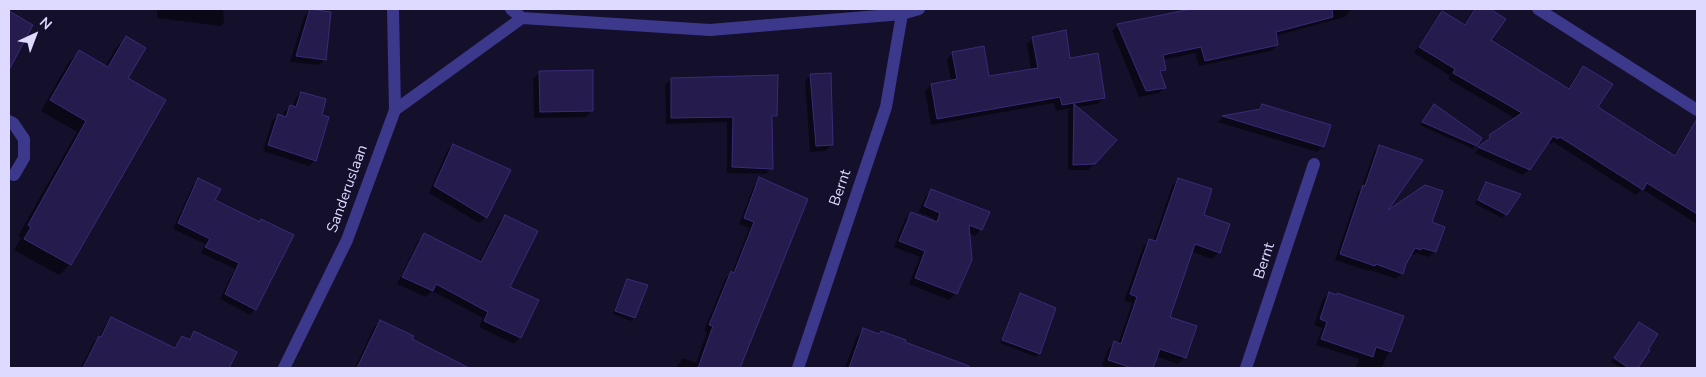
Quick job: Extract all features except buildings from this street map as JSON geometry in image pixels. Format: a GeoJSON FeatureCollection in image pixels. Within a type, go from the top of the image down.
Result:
{"type":"FeatureCollection","features":[{"type":"Feature","properties":{"kind":"street","name":"Sanderuslaan"},"geometry":{"type":"LineString","coordinates":[[284,368],[347,240],[395,110],[393,9]]}},
{"type":"Feature","properties":{"kind":"street"},"geometry":{"type":"LineString","coordinates":[[511,9],[522,18],[710,30],[902,14],[919,9]]}},
{"type":"Feature","properties":{"kind":"street"},"geometry":{"type":"LineString","coordinates":[[1538,9],[1697,110]]}},
{"type":"Feature","properties":{"kind":"street","name":"Bernt"},"geometry":{"type":"LineString","coordinates":[[798,368],[886,108],[902,14]]}},
{"type":"Feature","properties":{"kind":"street"},"geometry":{"type":"LineString","coordinates":[[395,110],[522,18]]}},
{"type":"Feature","properties":{"kind":"street"},"geometry":{"type":"LineString","coordinates":[[9,121],[13,123],[24,139],[24,158],[14,175]]}},
{"type":"Feature","properties":{"kind":"street","name":"Bernt"},"geometry":{"type":"LineString","coordinates":[[1246,368],[1314,164]]}}]}
